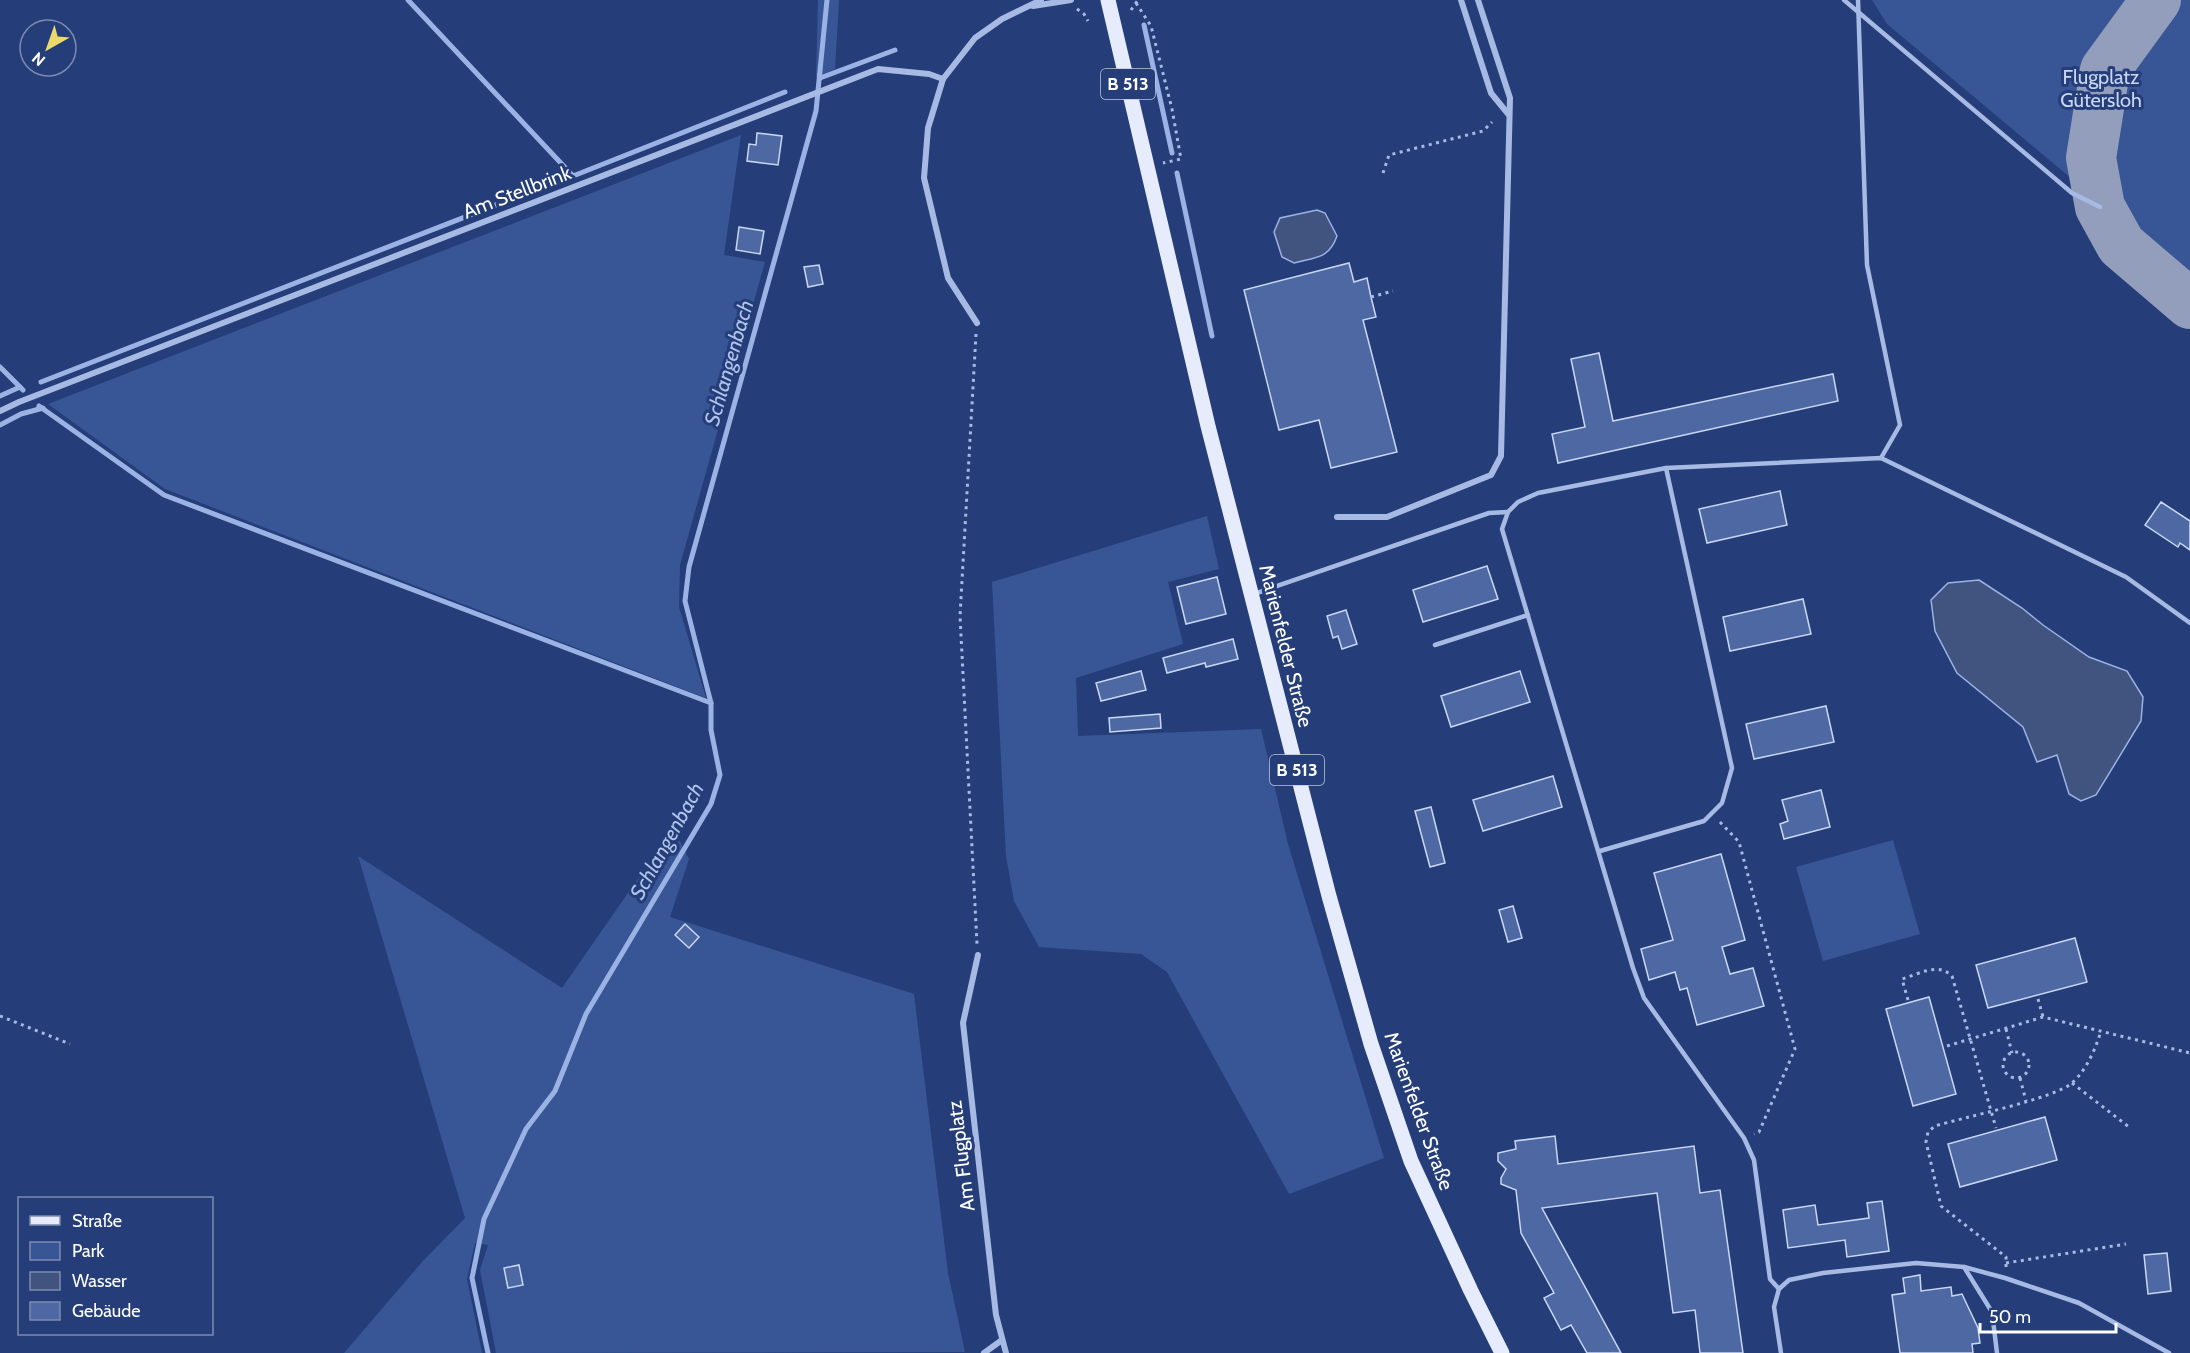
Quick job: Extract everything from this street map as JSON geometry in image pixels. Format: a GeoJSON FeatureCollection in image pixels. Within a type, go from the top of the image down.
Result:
{"type":"FeatureCollection","features":[{"type":"Feature","properties":{"kind":"main road","name":"Marienfelder Straße"},"geometry":{"type":"LineString","coordinates":[[1108,0],[1208,426],[1329,896],[1371,1044],[1411,1161],[1502,1353]]}},
{"type":"Feature","properties":{"kind":"street"},"geometry":{"type":"LineString","coordinates":[[977,323],[948,278],[924,178],[928,128],[943,79],[975,38],[1002,19],[1041,0]]}},
{"type":"Feature","properties":{"kind":"street"},"geometry":{"type":"LineString","coordinates":[[1029,6],[1071,0]]}},
{"type":"Feature","properties":{"kind":"street"},"geometry":{"type":"LineString","coordinates":[[1461,0],[1491,93],[1509,116]]}},
{"type":"Feature","properties":{"kind":"street"},"geometry":{"type":"LineString","coordinates":[[1337,517],[1387,517],[1491,475],[1501,456],[1510,98],[1478,0]]}},
{"type":"Feature","properties":{"kind":"street","name":"Am Stellbrink"},"geometry":{"type":"LineString","coordinates":[[0,411],[878,69],[929,74],[943,79]]}},
{"type":"Feature","properties":{"kind":"street","name":"Am Flugplatz"},"geometry":{"type":"LineString","coordinates":[[978,955],[963,1023],[996,1315],[1006,1353]]}},
{"type":"Feature","properties":{"kind":"street"},"geometry":{"type":"LineString","coordinates":[[984,1353],[1002,1340]]}},
{"type":"Feature","properties":{"kind":"lane"},"geometry":{"type":"LineString","coordinates":[[1844,0],[2072,192],[2100,207]]}},
{"type":"Feature","properties":{"kind":"lane"},"geometry":{"type":"LineString","coordinates":[[1858,0],[1867,265],[1900,425],[1881,458]]}},
{"type":"Feature","properties":{"kind":"lane"},"geometry":{"type":"LineString","coordinates":[[1779,1289],[1770,1278],[1754,1160],[1743,1137],[1644,998],[1633,968],[1600,851],[1502,529],[1508,512],[1518,502],[1538,493],[1666,468],[1881,458],[2126,577],[2190,623]]}},
{"type":"Feature","properties":{"kind":"lane"},"geometry":{"type":"LineString","coordinates":[[1600,851],[1704,821],[1722,803],[1732,768],[1666,468]]}},
{"type":"Feature","properties":{"kind":"lane"},"geometry":{"type":"LineString","coordinates":[[1251,595],[1490,513],[1508,512]]}},
{"type":"Feature","properties":{"kind":"lane"},"geometry":{"type":"LineString","coordinates":[[1435,645],[1528,615]]}},
{"type":"Feature","properties":{"kind":"lane"},"geometry":{"type":"LineString","coordinates":[[1781,1353],[1774,1307],[1779,1289],[1789,1280],[1823,1273],[1916,1263],[1964,1267],[2079,1303],[2169,1353]]}},
{"type":"Feature","properties":{"kind":"lane"},"geometry":{"type":"LineString","coordinates":[[1964,1267],[1992,1312],[1997,1353]]}},
{"type":"Feature","properties":{"kind":"path"},"geometry":{"type":"LineString","coordinates":[[1131,10],[1137,1],[1151,26],[1172,109],[1181,159],[1147,167]]}},
{"type":"Feature","properties":{"kind":"path"},"geometry":{"type":"LineString","coordinates":[[1383,172],[1389,155],[1483,131],[1492,122]]}},
{"type":"Feature","properties":{"kind":"path"},"geometry":{"type":"LineString","coordinates":[[1371,297],[1393,291]]}},
{"type":"Feature","properties":{"kind":"path"},"geometry":{"type":"LineString","coordinates":[[977,323],[960,616],[978,955]]}},
{"type":"Feature","properties":{"kind":"path"},"geometry":{"type":"LineString","coordinates":[[1712,813],[1739,842],[1796,1049],[1759,1132],[1743,1137]]}},
{"type":"Feature","properties":{"kind":"path"},"geometry":{"type":"LineString","coordinates":[[1908,1000],[1902,979],[1938,968],[1946,970],[1952,976],[1996,1128]]}},
{"type":"Feature","properties":{"kind":"path"},"geometry":{"type":"LineString","coordinates":[[2038,999],[2043,1017]]}},
{"type":"Feature","properties":{"kind":"path"},"geometry":{"type":"LineString","coordinates":[[0,1016],[70,1044]]}},
{"type":"Feature","properties":{"kind":"path"},"geometry":{"type":"LineString","coordinates":[[1947,1046],[2043,1017],[2190,1053]]}},
{"type":"Feature","properties":{"kind":"path"},"geometry":{"type":"LineString","coordinates":[[2006,1028],[2012,1053]]}},
{"type":"Feature","properties":{"kind":"path"},"geometry":{"type":"LineString","coordinates":[[2005,1278],[2006,1257],[1941,1206],[1926,1142],[1928,1132],[1935,1126],[2064,1088],[2072,1083],[2092,1056],[2101,1031]]}},
{"type":"Feature","properties":{"kind":"path"},"geometry":{"type":"LineString","coordinates":[[2012,1053],[2024,1055],[2029,1064],[2025,1075],[2020,1078],[2009,1076],[2003,1066],[2004,1060],[2012,1053]]}},
{"type":"Feature","properties":{"kind":"path"},"geometry":{"type":"LineString","coordinates":[[2020,1078],[2025,1101]]}},
{"type":"Feature","properties":{"kind":"path"},"geometry":{"type":"LineString","coordinates":[[2072,1083],[2129,1127]]}},
{"type":"Feature","properties":{"kind":"path"},"geometry":{"type":"LineString","coordinates":[[2006,1263],[2126,1244]]}},
{"type":"Feature","properties":{"kind":"green space"},"geometry":{"type":"Polygon","coordinates":[[[818,0],[839,0],[835,69],[816,77],[818,0]]]}},
{"type":"Feature","properties":{"kind":"green space","name":"Flugplatz Gütersloh"},"geometry":{"type":"Polygon","coordinates":[[[1872,0],[2190,0],[2190,278],[1887,24],[1872,0]]]}},
{"type":"Feature","properties":{"kind":"green space"},"geometry":{"type":"Polygon","coordinates":[[[741,135],[724,255],[765,262],[680,565],[679,607],[706,698],[165,489],[48,404],[741,135]]]}},
{"type":"Feature","properties":{"kind":"green space"},"geometry":{"type":"Polygon","coordinates":[[[1207,516],[1219,569],[1168,582],[1183,644],[1076,678],[1078,736],[1261,729],[1288,844],[1384,1158],[1289,1194],[1167,972],[1141,954],[1039,947],[1014,901],[1006,856],[992,582],[1207,516]]]}},
{"type":"Feature","properties":{"kind":"green space"},"geometry":{"type":"Polygon","coordinates":[[[673,828],[689,859],[670,917],[914,994],[948,1273],[965,1352],[496,1353],[480,1270],[488,1245],[475,1243],[467,1279],[482,1353],[344,1353],[422,1262],[465,1218],[358,856],[562,988],[673,828]]]}},
{"type":"Feature","properties":{"kind":"green space"},"geometry":{"type":"Polygon","coordinates":[[[1893,840],[1920,934],[1823,961],[1796,867],[1893,840]]]}},
{"type":"Feature","properties":{"kind":"water"},"geometry":{"type":"Polygon","coordinates":[[[1317,210],[1325,213],[1337,236],[1334,244],[1326,253],[1315,258],[1294,263],[1282,257],[1274,232],[1280,218],[1317,210]]]}},
{"type":"Feature","properties":{"kind":"water"},"geometry":{"type":"Polygon","coordinates":[[[1979,580],[2089,657],[2127,671],[2143,697],[2141,721],[2096,795],[2081,801],[2069,794],[2057,755],[2037,762],[2023,727],[1957,673],[1935,631],[1931,600],[1948,583],[1979,580]]]}},
{"type":"Feature","properties":{"kind":"building"},"geometry":{"type":"Polygon","coordinates":[[[757,133],[782,136],[778,165],[747,161],[749,144],[756,145],[757,133]]]}},
{"type":"Feature","properties":{"kind":"building"},"geometry":{"type":"Polygon","coordinates":[[[739,227],[764,231],[760,254],[736,250],[739,227]]]}},
{"type":"Feature","properties":{"kind":"building"},"geometry":{"type":"Polygon","coordinates":[[[1349,263],[1354,282],[1367,278],[1376,317],[1363,320],[1397,452],[1331,468],[1319,420],[1279,430],[1244,290],[1349,263]]]}},
{"type":"Feature","properties":{"kind":"building"},"geometry":{"type":"Polygon","coordinates":[[[819,265],[823,284],[808,287],[804,267],[819,265]]]}},
{"type":"Feature","properties":{"kind":"building"},"geometry":{"type":"Polygon","coordinates":[[[1599,353],[1613,421],[1833,374],[1838,401],[1558,463],[1552,434],[1585,427],[1571,359],[1599,353]]]}},
{"type":"Feature","properties":{"kind":"building"},"geometry":{"type":"Polygon","coordinates":[[[1780,491],[1787,525],[1707,543],[1699,509],[1780,491]]]}},
{"type":"Feature","properties":{"kind":"building"},"geometry":{"type":"Polygon","coordinates":[[[2161,502],[2190,521],[2190,550],[2180,543],[2178,547],[2145,525],[2161,502]]]}},
{"type":"Feature","properties":{"kind":"building"},"geometry":{"type":"Polygon","coordinates":[[[1487,566],[1498,599],[1423,622],[1413,590],[1487,566]]]}},
{"type":"Feature","properties":{"kind":"building"},"geometry":{"type":"Polygon","coordinates":[[[1217,577],[1226,614],[1186,624],[1177,587],[1217,577]]]}},
{"type":"Feature","properties":{"kind":"building"},"geometry":{"type":"Polygon","coordinates":[[[1803,599],[1811,634],[1730,651],[1723,617],[1803,599]]]}},
{"type":"Feature","properties":{"kind":"building"},"geometry":{"type":"Polygon","coordinates":[[[1346,610],[1357,644],[1342,649],[1338,636],[1333,638],[1327,616],[1346,610]]]}},
{"type":"Feature","properties":{"kind":"building"},"geometry":{"type":"Polygon","coordinates":[[[1233,639],[1238,659],[1206,667],[1205,663],[1167,673],[1163,658],[1233,639]]]}},
{"type":"Feature","properties":{"kind":"building"},"geometry":{"type":"Polygon","coordinates":[[[1141,671],[1146,690],[1101,701],[1096,683],[1141,671]]]}},
{"type":"Feature","properties":{"kind":"building"},"geometry":{"type":"Polygon","coordinates":[[[1520,671],[1530,702],[1451,727],[1441,696],[1520,671]]]}},
{"type":"Feature","properties":{"kind":"building"},"geometry":{"type":"Polygon","coordinates":[[[1826,706],[1834,742],[1754,759],[1746,724],[1826,706]]]}},
{"type":"Feature","properties":{"kind":"building"},"geometry":{"type":"Polygon","coordinates":[[[1160,714],[1161,728],[1110,732],[1109,718],[1160,714]]]}},
{"type":"Feature","properties":{"kind":"building"},"geometry":{"type":"Polygon","coordinates":[[[1553,776],[1562,807],[1483,831],[1473,800],[1553,776]]]}},
{"type":"Feature","properties":{"kind":"building"},"geometry":{"type":"Polygon","coordinates":[[[1821,790],[1830,827],[1784,839],[1780,824],[1788,821],[1782,800],[1821,790]]]}},
{"type":"Feature","properties":{"kind":"building"},"geometry":{"type":"Polygon","coordinates":[[[1431,807],[1445,863],[1430,867],[1415,811],[1431,807]]]}},
{"type":"Feature","properties":{"kind":"building"},"geometry":{"type":"Polygon","coordinates":[[[1721,854],[1745,940],[1722,947],[1730,974],[1753,968],[1764,1006],[1697,1025],[1687,988],[1680,990],[1675,972],[1649,980],[1641,949],[1673,940],[1654,873],[1721,854]]]}},
{"type":"Feature","properties":{"kind":"building"},"geometry":{"type":"Polygon","coordinates":[[[1513,906],[1522,938],[1508,942],[1499,910],[1513,906]]]}},
{"type":"Feature","properties":{"kind":"building"},"geometry":{"type":"Polygon","coordinates":[[[685,924],[699,937],[689,948],[675,935],[685,924]]]}},
{"type":"Feature","properties":{"kind":"building"},"geometry":{"type":"Polygon","coordinates":[[[2075,938],[2087,982],[1988,1008],[1976,965],[2075,938]]]}},
{"type":"Feature","properties":{"kind":"building"},"geometry":{"type":"Polygon","coordinates":[[[1929,997],[1956,1094],[1913,1106],[1886,1009],[1929,997]]]}},
{"type":"Feature","properties":{"kind":"building"},"geometry":{"type":"Polygon","coordinates":[[[2045,1117],[2057,1160],[1960,1187],[1948,1144],[2045,1117]]]}},
{"type":"Feature","properties":{"kind":"building"},"geometry":{"type":"Polygon","coordinates":[[[1555,1136],[1558,1164],[1694,1146],[1700,1193],[1720,1190],[1743,1353],[1700,1353],[1695,1310],[1673,1313],[1657,1193],[1542,1208],[1621,1353],[1587,1353],[1571,1325],[1561,1330],[1544,1298],[1554,1293],[1521,1233],[1516,1190],[1501,1184],[1501,1178],[1506,1169],[1498,1161],[1498,1153],[1516,1149],[1515,1141],[1555,1136]]]}},
{"type":"Feature","properties":{"kind":"building"},"geometry":{"type":"Polygon","coordinates":[[[1882,1201],[1889,1251],[1847,1257],[1845,1240],[1788,1248],[1783,1210],[1815,1205],[1818,1225],[1869,1218],[1867,1203],[1882,1201]]]}},
{"type":"Feature","properties":{"kind":"building"},"geometry":{"type":"Polygon","coordinates":[[[2167,1253],[2171,1291],[2148,1294],[2144,1255],[2167,1253]]]}},
{"type":"Feature","properties":{"kind":"building"},"geometry":{"type":"Polygon","coordinates":[[[519,1265],[523,1285],[508,1288],[504,1268],[519,1265]]]}},
{"type":"Feature","properties":{"kind":"building"},"geometry":{"type":"Polygon","coordinates":[[[1920,1275],[1921,1291],[1951,1287],[1952,1296],[1962,1294],[1978,1328],[1980,1343],[1972,1344],[1973,1353],[1900,1353],[1892,1295],[1905,1293],[1903,1278],[1920,1275]]]}},
{"type":"Feature","properties":{"kind":"waterway"},"geometry":{"type":"LineString","coordinates":[[408,0],[573,176],[785,92]]}},
{"type":"Feature","properties":{"kind":"waterway","name":"Schlangenbach"},"geometry":{"type":"LineString","coordinates":[[488,1353],[472,1278],[484,1219],[526,1129],[555,1091],[586,1014],[711,804],[720,775],[711,730],[711,703],[685,601],[689,567],[816,111],[827,0]]}},
{"type":"Feature","properties":{"kind":"waterway"},"geometry":{"type":"LineString","coordinates":[[1144,25],[1172,153]]}},
{"type":"Feature","properties":{"kind":"waterway"},"geometry":{"type":"LineString","coordinates":[[820,78],[895,50]]}},
{"type":"Feature","properties":{"kind":"waterway"},"geometry":{"type":"LineString","coordinates":[[1177,173],[1212,336]]}},
{"type":"Feature","properties":{"kind":"waterway"},"geometry":{"type":"LineString","coordinates":[[41,382],[555,182]]}},
{"type":"Feature","properties":{"kind":"waterway"},"geometry":{"type":"LineString","coordinates":[[0,367],[23,390]]}},
{"type":"Feature","properties":{"kind":"waterway"},"geometry":{"type":"LineString","coordinates":[[0,396],[20,387]]}},
{"type":"Feature","properties":{"kind":"waterway"},"geometry":{"type":"LineString","coordinates":[[39,406],[164,495],[711,703]]}},
{"type":"Feature","properties":{"kind":"waterway"},"geometry":{"type":"LineString","coordinates":[[0,425],[21,414],[43,408]]}},
{"type":"Feature","properties":{"kind":"taxiway"},"geometry":{"type":"LineString","coordinates":[[2156,0],[2105,70],[2091,158],[2100,207],[2121,245],[2190,304]]}}]}
